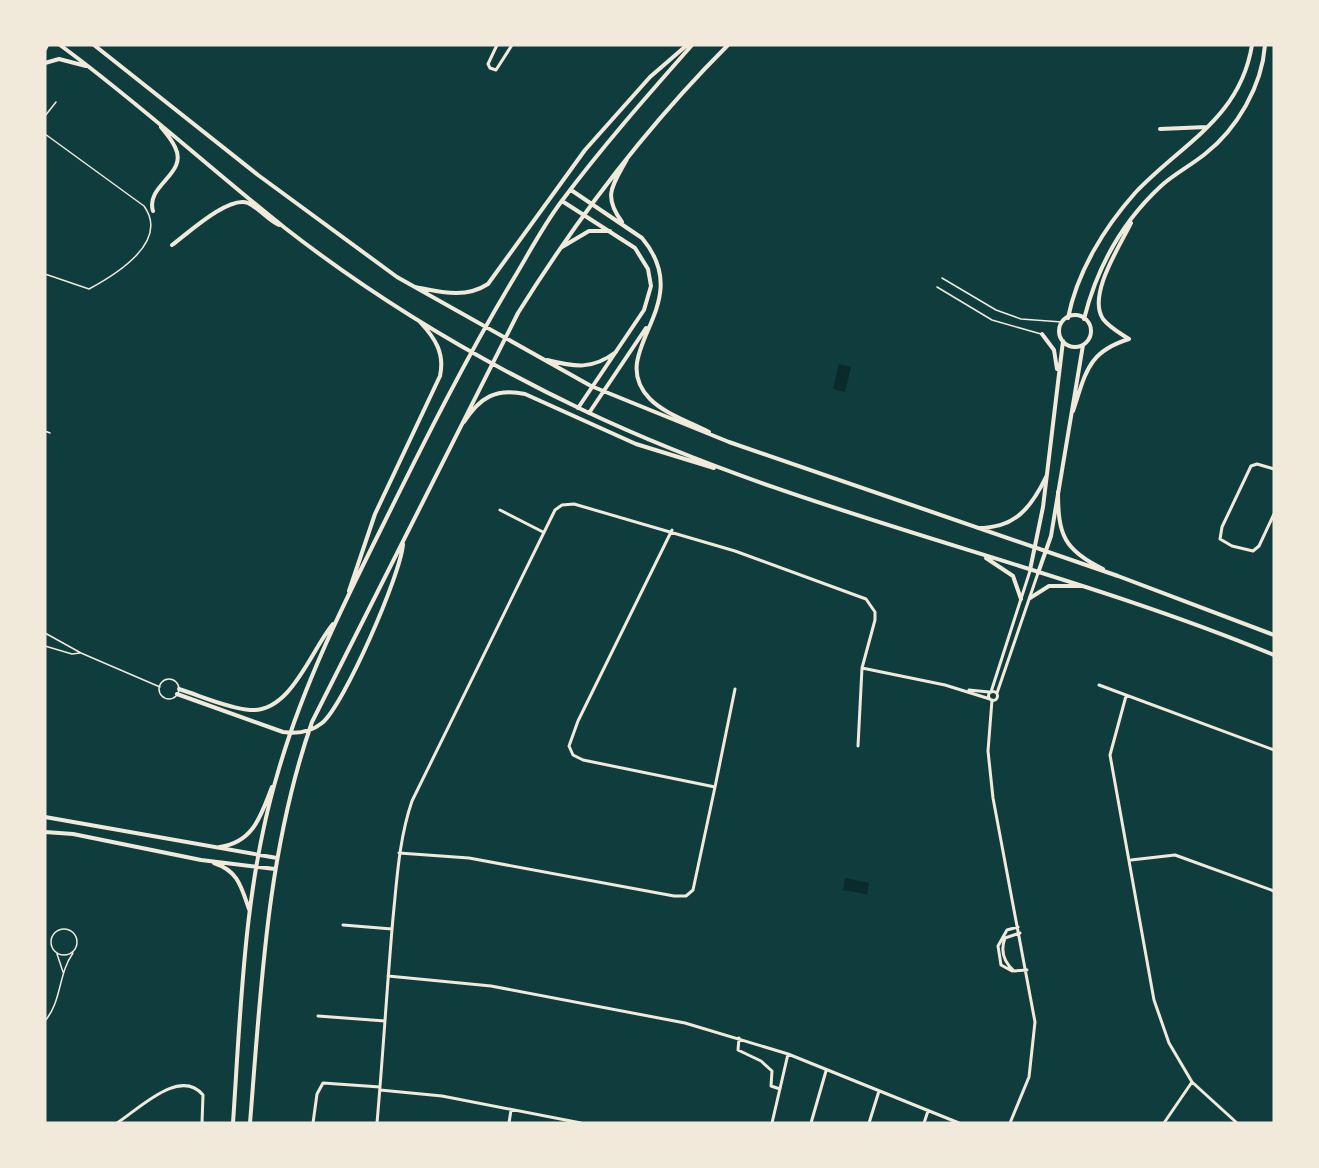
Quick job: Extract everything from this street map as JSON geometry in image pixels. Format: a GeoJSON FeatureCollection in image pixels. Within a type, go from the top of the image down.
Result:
{"type":"FeatureCollection","features":[{"type":"Feature","properties":{"kind":"main road"},"geometry":{"type":"LineString","coordinates":[[60,45],[90,67],[285,228]]}},
{"type":"Feature","properties":{"kind":"main road"},"geometry":{"type":"LineString","coordinates":[[94,45],[258,175],[411,287],[591,386],[729,442],[1118,576],[1274,635]]}},
{"type":"Feature","properties":{"kind":"main road"},"geometry":{"type":"LineString","coordinates":[[411,287],[460,294],[471,292],[488,284],[585,150],[650,77],[687,45]]}},
{"type":"Feature","properties":{"kind":"main road"},"geometry":{"type":"LineString","coordinates":[[217,848],[232,846],[251,832],[346,600],[463,364],[499,302],[562,201],[624,122],[693,45]]}},
{"type":"Feature","properties":{"kind":"main road"},"geometry":{"type":"LineString","coordinates":[[250,1123],[262,977],[275,869],[302,753],[312,722],[518,313],[557,251],[631,150],[728,45]]}},
{"type":"Feature","properties":{"kind":"main road"},"geometry":{"type":"LineString","coordinates":[[1068,318],[1090,256],[1108,227],[1135,193],[1221,115],[1241,84],[1252,45]]}},
{"type":"Feature","properties":{"kind":"main road"},"geometry":{"type":"LineString","coordinates":[[1084,319],[1101,266],[1120,234],[1160,187],[1208,152],[1244,109],[1261,70],[1265,45]]}},
{"type":"Feature","properties":{"kind":"main road"},"geometry":{"type":"LineString","coordinates":[[45,63],[59,59],[90,67]]}},
{"type":"Feature","properties":{"kind":"main road"},"geometry":{"type":"LineString","coordinates":[[153,211],[154,195],[176,168],[178,160],[175,146],[157,122]]}},
{"type":"Feature","properties":{"kind":"main road"},"geometry":{"type":"LineString","coordinates":[[1160,129],[1208,127]]}},
{"type":"Feature","properties":{"kind":"main road"},"geometry":{"type":"LineString","coordinates":[[624,225],[614,211],[610,198],[613,185],[631,150]]}},
{"type":"Feature","properties":{"kind":"main road"},"geometry":{"type":"LineString","coordinates":[[571,190],[642,238],[659,264],[663,287],[636,363],[637,375],[644,393],[661,407],[729,442]]}},
{"type":"Feature","properties":{"kind":"main road"},"geometry":{"type":"LineString","coordinates":[[562,201],[614,232],[635,248],[643,258],[651,286],[644,310],[619,349],[591,386],[579,408]]}},
{"type":"Feature","properties":{"kind":"main road"},"geometry":{"type":"LineString","coordinates":[[172,245],[224,207],[235,202],[250,204],[417,318],[514,375],[589,413],[719,468],[800,497],[1030,571],[1085,586],[1274,655]]}},
{"type":"Feature","properties":{"kind":"main road"},"geometry":{"type":"LineString","coordinates":[[1069,420],[1088,366],[1096,355],[1129,339],[1117,332],[1102,317],[1098,300],[1110,265],[1136,215]]}},
{"type":"Feature","properties":{"kind":"main road"},"geometry":{"type":"LineString","coordinates":[[557,251],[575,236],[589,231],[614,232]]}},
{"type":"Feature","properties":{"kind":"main road"},"geometry":{"type":"LineString","coordinates":[[1030,571],[1046,477],[1063,341],[1059,330],[1062,322],[1077,316],[1084,319],[1090,331],[1083,345],[1058,492],[1046,552],[1038,573]]}},
{"type":"Feature","properties":{"kind":"main road"},"geometry":{"type":"LineString","coordinates":[[346,600],[375,514],[440,376],[442,364],[438,345],[417,318]]}},
{"type":"Feature","properties":{"kind":"main road"},"geometry":{"type":"LineString","coordinates":[[589,413],[650,322]]}},
{"type":"Feature","properties":{"kind":"main road"},"geometry":{"type":"LineString","coordinates":[[1042,334],[1056,357],[1058,382]]}},
{"type":"Feature","properties":{"kind":"main road"},"geometry":{"type":"LineString","coordinates":[[1063,341],[1070,346],[1083,345]]}},
{"type":"Feature","properties":{"kind":"main road"},"geometry":{"type":"LineString","coordinates":[[539,358],[582,367],[603,362],[619,349]]}},
{"type":"Feature","properties":{"kind":"main road"},"geometry":{"type":"LineString","coordinates":[[453,441],[480,401],[492,394],[512,392],[531,397],[636,444],[719,468]]}},
{"type":"Feature","properties":{"kind":"main road"},"geometry":{"type":"LineString","coordinates":[[974,528],[998,526],[1020,517],[1035,499],[1046,477]]}},
{"type":"Feature","properties":{"kind":"main road"},"geometry":{"type":"LineString","coordinates":[[1058,492],[1059,524],[1069,547],[1096,566],[1118,576]]}},
{"type":"Feature","properties":{"kind":"main road"},"geometry":{"type":"LineString","coordinates":[[177,694],[278,731],[294,733],[312,730],[333,712],[348,682],[391,588],[401,560],[404,540]]}},
{"type":"Feature","properties":{"kind":"main road"},"geometry":{"type":"LineString","coordinates":[[979,554],[1013,576],[1021,599]]}},
{"type":"Feature","properties":{"kind":"main road"},"geometry":{"type":"LineString","coordinates":[[1030,598],[1049,586],[1085,586]]}},
{"type":"Feature","properties":{"kind":"main road"},"geometry":{"type":"LineString","coordinates":[[179,688],[242,709],[264,708],[274,704],[288,692],[338,619]]}},
{"type":"Feature","properties":{"kind":"main road"},"geometry":{"type":"LineString","coordinates":[[233,1123],[250,912],[258,855],[277,773]]}},
{"type":"Feature","properties":{"kind":"main road"},"geometry":{"type":"LineString","coordinates":[[45,817],[277,858]]}},
{"type":"Feature","properties":{"kind":"main road"},"geometry":{"type":"LineString","coordinates":[[45,832],[73,834],[201,860],[275,869]]}},
{"type":"Feature","properties":{"kind":"main road"},"geometry":{"type":"LineString","coordinates":[[201,860],[234,873],[240,880],[250,912]]}},
{"type":"Feature","properties":{"kind":"street"},"geometry":{"type":"LineString","coordinates":[[497,45],[488,64],[489,68],[496,70],[512,45]]}},
{"type":"Feature","properties":{"kind":"street"},"geometry":{"type":"LineString","coordinates":[[1274,469],[1257,464],[1251,466],[1222,527],[1220,538],[1232,546],[1253,551],[1259,546],[1274,514]]}},
{"type":"Feature","properties":{"kind":"street"},"geometry":{"type":"LineString","coordinates":[[377,1123],[399,853],[412,801],[555,510],[562,505],[574,504],[672,530],[866,599],[875,612],[875,620],[862,668],[858,746]]}},
{"type":"Feature","properties":{"kind":"street"},"geometry":{"type":"LineString","coordinates":[[500,510],[543,532]]}},
{"type":"Feature","properties":{"kind":"street"},"geometry":{"type":"LineString","coordinates":[[672,530],[578,721],[569,746],[573,755],[583,760],[715,787]]}},
{"type":"Feature","properties":{"kind":"street"},"geometry":{"type":"LineString","coordinates":[[1010,1123],[1029,1077],[1035,1043],[1035,1022],[993,798],[988,751],[990,692],[1030,571]]}},
{"type":"Feature","properties":{"kind":"street"},"geometry":{"type":"LineString","coordinates":[[961,689],[991,700],[997,698],[1038,573]]}},
{"type":"Feature","properties":{"kind":"street"},"geometry":{"type":"LineString","coordinates":[[1016,614],[1024,616]]}},
{"type":"Feature","properties":{"kind":"street"},"geometry":{"type":"LineString","coordinates":[[1009,636],[1016,639]]}},
{"type":"Feature","properties":{"kind":"street"},"geometry":{"type":"LineString","coordinates":[[862,668],[961,689],[997,693]]}},
{"type":"Feature","properties":{"kind":"street"},"geometry":{"type":"LineString","coordinates":[[1099,685],[1274,750]]}},
{"type":"Feature","properties":{"kind":"street"},"geometry":{"type":"LineString","coordinates":[[399,853],[469,858],[674,896],[690,894],[698,874],[735,689]]}},
{"type":"Feature","properties":{"kind":"street"},"geometry":{"type":"LineString","coordinates":[[1126,696],[1110,755],[1131,860],[1154,1000],[1169,1043],[1192,1082],[1237,1123]]}},
{"type":"Feature","properties":{"kind":"street"},"geometry":{"type":"LineString","coordinates":[[1131,860],[1175,855],[1274,891]]}},
{"type":"Feature","properties":{"kind":"street"},"geometry":{"type":"LineString","coordinates":[[343,925],[392,929]]}},
{"type":"Feature","properties":{"kind":"street"},"geometry":{"type":"LineString","coordinates":[[1018,927],[1007,930],[998,945],[1001,965],[1014,971],[1027,970]]}},
{"type":"Feature","properties":{"kind":"street"},"geometry":{"type":"LineString","coordinates":[[1014,971],[1006,964],[1003,943],[1008,936],[1020,933]]}},
{"type":"Feature","properties":{"kind":"street"},"geometry":{"type":"LineString","coordinates":[[388,976],[491,986],[685,1023],[788,1054],[959,1123]]}},
{"type":"Feature","properties":{"kind":"street"},"geometry":{"type":"LineString","coordinates":[[318,1016],[385,1021]]}},
{"type":"Feature","properties":{"kind":"street"},"geometry":{"type":"LineString","coordinates":[[739,1038],[738,1050],[767,1066],[772,1071],[771,1086],[780,1089]]}},
{"type":"Feature","properties":{"kind":"street"},"geometry":{"type":"LineString","coordinates":[[772,1123],[788,1054]]}},
{"type":"Feature","properties":{"kind":"street"},"geometry":{"type":"LineString","coordinates":[[811,1123],[826,1071]]}},
{"type":"Feature","properties":{"kind":"street"},"geometry":{"type":"LineString","coordinates":[[1164,1123],[1192,1082]]}},
{"type":"Feature","properties":{"kind":"street"},"geometry":{"type":"LineString","coordinates":[[314,1123],[317,1094],[323,1083],[442,1096],[581,1123]]}},
{"type":"Feature","properties":{"kind":"street"},"geometry":{"type":"LineString","coordinates":[[117,1123],[172,1087],[183,1084],[193,1085],[203,1095],[202,1123]]}},
{"type":"Feature","properties":{"kind":"street"},"geometry":{"type":"LineString","coordinates":[[869,1123],[879,1091]]}},
{"type":"Feature","properties":{"kind":"street"},"geometry":{"type":"LineString","coordinates":[[509,1123],[511,1110]]}},
{"type":"Feature","properties":{"kind":"street"},"geometry":{"type":"LineString","coordinates":[[924,1123],[928,1111]]}},
{"type":"Feature","properties":{"kind":"lane"},"geometry":{"type":"LineString","coordinates":[[45,116],[56,102]]}},
{"type":"Feature","properties":{"kind":"lane"},"geometry":{"type":"LineString","coordinates":[[45,134],[144,206],[148,211],[150,227],[136,258],[128,266],[89,289],[45,274]]}},
{"type":"Feature","properties":{"kind":"lane"},"geometry":{"type":"LineString","coordinates":[[942,278],[1004,313],[1021,319],[1062,322]]}},
{"type":"Feature","properties":{"kind":"lane"},"geometry":{"type":"LineString","coordinates":[[937,287],[992,320],[1042,334]]}},
{"type":"Feature","properties":{"kind":"lane"},"geometry":{"type":"LineString","coordinates":[[45,430],[50,433]]}},
{"type":"Feature","properties":{"kind":"lane"},"geometry":{"type":"LineString","coordinates":[[45,633],[81,653],[160,687],[164,697],[170,699],[177,694],[179,688],[172,680],[165,680],[160,687]]}},
{"type":"Feature","properties":{"kind":"lane"},"geometry":{"type":"LineString","coordinates":[[45,646],[72,654],[81,653]]}},
{"type":"Feature","properties":{"kind":"lane"},"geometry":{"type":"LineString","coordinates":[[45,1021],[58,1000],[63,973],[77,939],[72,932],[64,929],[57,931],[52,938],[51,946],[63,973]]}},
{"type":"Feature","properties":{"kind":"lane"},"geometry":{"type":"LineString","coordinates":[[56,953],[65,956],[73,952]]}},
{"type":"Feature","properties":{"kind":"water"},"geometry":{"type":"Polygon","coordinates":[[[839,364],[851,367],[845,392],[833,389],[839,364]]]}},
{"type":"Feature","properties":{"kind":"water"},"geometry":{"type":"Polygon","coordinates":[[[845,878],[869,883],[867,894],[843,890],[845,878]]]}}]}
